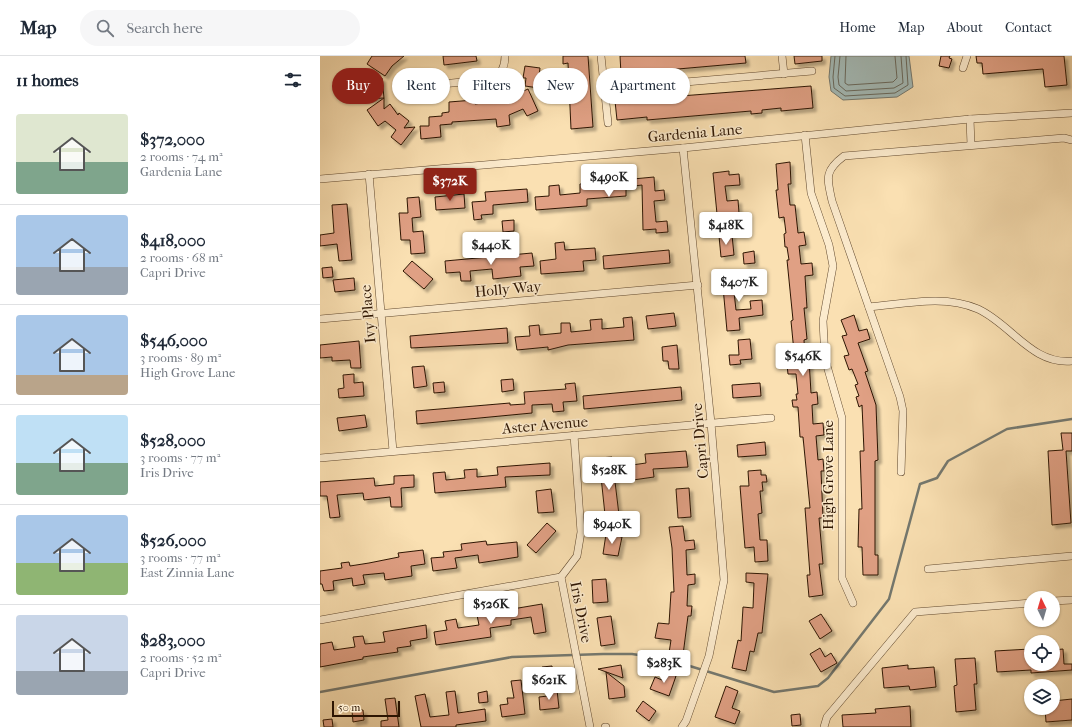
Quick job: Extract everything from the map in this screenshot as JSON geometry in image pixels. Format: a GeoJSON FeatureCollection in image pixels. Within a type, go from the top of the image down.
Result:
{"type":"FeatureCollection","features":[{"type":"Feature","properties":{"kind":"street"},"geometry":{"type":"LineString","coordinates":[[450,84],[492,80],[504,67],[505,56]]}},
{"type":"Feature","properties":{"kind":"street"},"geometry":{"type":"LineString","coordinates":[[601,56],[602,68]]}},
{"type":"Feature","properties":{"kind":"street"},"geometry":{"type":"LineString","coordinates":[[782,56],[784,74]]}},
{"type":"Feature","properties":{"kind":"street"},"geometry":{"type":"LineString","coordinates":[[963,68],[967,56]]}},
{"type":"Feature","properties":{"kind":"street"},"geometry":{"type":"LineString","coordinates":[[690,82],[812,71]]}},
{"type":"Feature","properties":{"kind":"street"},"geometry":{"type":"LineString","coordinates":[[606,104],[608,123]]}},
{"type":"Feature","properties":{"kind":"street","name":"Gardenia Lane"},"geometry":{"type":"LineString","coordinates":[[320,179],[683,148],[970,119],[1072,113]]}},
{"type":"Feature","properties":{"kind":"street"},"geometry":{"type":"LineString","coordinates":[[970,119],[971,145]]}},
{"type":"Feature","properties":{"kind":"street","name":"High Grove Lane"},"geometry":{"type":"LineString","coordinates":[[805,135],[811,193],[829,245],[833,266],[822,321],[825,359],[842,418],[842,578],[854,603]]}},
{"type":"Feature","properties":{"kind":"street"},"geometry":{"type":"LineString","coordinates":[[901,472],[903,411],[900,397],[832,201],[827,177],[833,164],[844,156],[1064,138],[1072,140]]}},
{"type":"Feature","properties":{"kind":"street","name":"Capri Drive"},"geometry":{"type":"LineString","coordinates":[[682,727],[709,656],[724,580],[712,423],[683,148]]}},
{"type":"Feature","properties":{"kind":"street","name":"Ivy Place"},"geometry":{"type":"LineString","coordinates":[[369,174],[393,451]]}},
{"type":"Feature","properties":{"kind":"street","name":"Holly Way"},"geometry":{"type":"LineString","coordinates":[[320,319],[698,285]]}},
{"type":"Feature","properties":{"kind":"street"},"geometry":{"type":"LineString","coordinates":[[869,307],[944,300],[978,309],[1003,325],[1022,343],[1039,354],[1063,362],[1072,361]]}},
{"type":"Feature","properties":{"kind":"street","name":"Aster Avenue"},"geometry":{"type":"LineString","coordinates":[[320,458],[771,418]]}},
{"type":"Feature","properties":{"kind":"street","name":"Iris Drive"},"geometry":{"type":"LineString","coordinates":[[574,435],[581,532],[577,556],[561,577],[590,727]]}},
{"type":"Feature","properties":{"kind":"street"},"geometry":{"type":"LineString","coordinates":[[928,569],[1072,556]]}},
{"type":"Feature","properties":{"kind":"street"},"geometry":{"type":"LineString","coordinates":[[320,620],[561,577]]}},
{"type":"Feature","properties":{"kind":"street"},"geometry":{"type":"LineString","coordinates":[[1060,601],[1072,600]]}},
{"type":"Feature","properties":{"kind":"street"},"geometry":{"type":"LineString","coordinates":[[824,727],[827,718],[915,612],[1024,604]]}},
{"type":"Feature","properties":{"kind":"water"},"geometry":{"type":"Polygon","coordinates":[[[831,56],[909,56],[913,87],[897,97],[843,100],[831,91],[829,77],[831,56]]]}},
{"type":"Feature","properties":{"kind":"building"},"geometry":{"type":"Polygon","coordinates":[[[372,56],[404,56],[392,66],[385,76],[384,68],[373,68],[367,64],[372,56]]]}},
{"type":"Feature","properties":{"kind":"building"},"geometry":{"type":"Polygon","coordinates":[[[443,56],[476,56],[477,61],[444,65],[443,56]]]}},
{"type":"Feature","properties":{"kind":"building"},"geometry":{"type":"Polygon","coordinates":[[[563,56],[588,56],[593,127],[571,129],[570,104],[588,104],[588,68],[568,68],[568,63],[563,64],[563,56]]]}},
{"type":"Feature","properties":{"kind":"building"},"geometry":{"type":"Polygon","coordinates":[[[620,56],[745,56],[746,63],[689,68],[621,68],[620,56]]]}},
{"type":"Feature","properties":{"kind":"building"},"geometry":{"type":"Polygon","coordinates":[[[794,56],[822,56],[822,61],[795,64],[794,56]]]}},
{"type":"Feature","properties":{"kind":"building"},"geometry":{"type":"Polygon","coordinates":[[[941,56],[950,56],[949,58],[952,59],[949,68],[939,66],[941,56]]]}},
{"type":"Feature","properties":{"kind":"building"},"geometry":{"type":"Polygon","coordinates":[[[976,56],[1064,56],[1067,85],[1045,87],[1043,69],[983,74],[982,63],[977,63],[976,56]]]}},
{"type":"Feature","properties":{"kind":"building"},"geometry":{"type":"Polygon","coordinates":[[[525,66],[540,68],[533,68],[533,87],[525,86],[525,66]]]}},
{"type":"Feature","properties":{"kind":"building"},"geometry":{"type":"Polygon","coordinates":[[[811,86],[813,108],[781,111],[781,108],[762,110],[762,113],[751,114],[751,111],[647,120],[647,117],[617,120],[615,104],[690,104],[690,95],[811,86]]]}},
{"type":"Feature","properties":{"kind":"building"},"geometry":{"type":"Polygon","coordinates":[[[528,89],[533,100],[533,104],[535,104],[538,111],[527,116],[523,109],[509,115],[510,125],[497,127],[496,119],[452,122],[452,124],[440,125],[441,137],[421,139],[420,126],[429,126],[429,117],[442,116],[442,113],[449,112],[450,102],[458,101],[458,104],[525,104],[525,90],[528,89]]]}},
{"type":"Feature","properties":{"kind":"building"},"geometry":{"type":"Polygon","coordinates":[[[376,104],[384,104],[384,109],[390,104],[398,115],[399,113],[409,121],[404,128],[415,127],[401,145],[391,137],[396,130],[385,121],[378,126],[367,110],[376,104]]]}},
{"type":"Feature","properties":{"kind":"building"},"geometry":{"type":"Polygon","coordinates":[[[790,162],[791,184],[788,184],[790,205],[795,205],[798,233],[804,232],[806,245],[799,246],[801,264],[812,263],[813,275],[805,276],[807,308],[804,308],[807,339],[804,340],[805,359],[809,359],[811,393],[817,392],[818,404],[812,405],[813,424],[823,423],[824,435],[816,436],[818,460],[823,459],[824,471],[821,471],[823,518],[819,518],[823,564],[819,564],[823,595],[809,597],[807,575],[810,575],[805,508],[810,508],[803,437],[800,437],[798,407],[793,407],[792,400],[797,400],[796,394],[798,394],[796,374],[788,374],[787,365],[792,364],[791,352],[794,352],[791,321],[793,320],[787,260],[789,260],[787,247],[785,247],[784,234],[786,233],[784,217],[779,218],[776,190],[778,190],[776,164],[790,162]]]}},
{"type":"Feature","properties":{"kind":"building"},"geometry":{"type":"Polygon","coordinates":[[[729,171],[729,175],[739,174],[740,185],[725,186],[727,201],[738,200],[740,226],[727,227],[726,213],[717,214],[713,173],[729,171]]]}},
{"type":"Feature","properties":{"kind":"building"},"geometry":{"type":"Polygon","coordinates":[[[654,177],[655,191],[664,190],[665,200],[654,201],[656,222],[667,221],[668,232],[656,233],[656,229],[643,230],[642,185],[626,187],[626,196],[587,199],[587,206],[536,210],[535,197],[549,196],[549,186],[559,185],[560,195],[580,193],[580,184],[654,177]]]}},
{"type":"Feature","properties":{"kind":"building"},"geometry":{"type":"Polygon","coordinates":[[[527,189],[528,202],[493,205],[493,214],[481,215],[482,219],[474,220],[472,202],[486,201],[485,192],[527,189]]]}},
{"type":"Feature","properties":{"kind":"building"},"geometry":{"type":"Polygon","coordinates":[[[464,194],[465,208],[436,210],[435,197],[464,194]]]}},
{"type":"Feature","properties":{"kind":"building"},"geometry":{"type":"Polygon","coordinates":[[[419,197],[421,217],[412,218],[413,232],[423,231],[425,253],[411,254],[410,240],[401,240],[399,213],[408,213],[407,198],[419,197]]]}},
{"type":"Feature","properties":{"kind":"building"},"geometry":{"type":"Polygon","coordinates":[[[347,204],[352,260],[339,261],[337,244],[320,246],[320,235],[334,233],[332,205],[347,204]]]}},
{"type":"Feature","properties":{"kind":"building"},"geometry":{"type":"Polygon","coordinates":[[[514,220],[514,231],[503,232],[502,221],[514,220]]]}},
{"type":"Feature","properties":{"kind":"building"},"geometry":{"type":"Polygon","coordinates":[[[732,235],[734,255],[721,257],[719,236],[732,235]]]}},
{"type":"Feature","properties":{"kind":"building"},"geometry":{"type":"Polygon","coordinates":[[[564,242],[565,250],[595,248],[596,260],[583,261],[584,271],[541,274],[540,261],[556,259],[555,243],[564,242]]]}},
{"type":"Feature","properties":{"kind":"building"},"geometry":{"type":"Polygon","coordinates":[[[669,250],[670,263],[604,269],[603,256],[669,250]]]}},
{"type":"Feature","properties":{"kind":"building"},"geometry":{"type":"Polygon","coordinates":[[[754,251],[755,263],[744,264],[743,253],[754,251]]]}},
{"type":"Feature","properties":{"kind":"building"},"geometry":{"type":"Polygon","coordinates":[[[532,253],[534,266],[520,267],[521,276],[493,279],[492,269],[470,271],[471,281],[461,281],[460,272],[446,273],[445,261],[532,253]]]}},
{"type":"Feature","properties":{"kind":"building"},"geometry":{"type":"Polygon","coordinates":[[[412,261],[433,279],[424,289],[403,271],[412,261]]]}},
{"type":"Feature","properties":{"kind":"building"},"geometry":{"type":"Polygon","coordinates":[[[332,267],[333,277],[323,278],[322,268],[332,267]]]}},
{"type":"Feature","properties":{"kind":"building"},"geometry":{"type":"Polygon","coordinates":[[[744,271],[746,291],[734,292],[736,310],[751,309],[750,301],[762,300],[763,315],[739,318],[740,330],[727,331],[723,287],[732,287],[731,272],[744,271]]]}},
{"type":"Feature","properties":{"kind":"building"},"geometry":{"type":"Polygon","coordinates":[[[354,278],[355,290],[335,292],[333,280],[354,278]]]}},
{"type":"Feature","properties":{"kind":"building"},"geometry":{"type":"Polygon","coordinates":[[[674,313],[676,326],[648,329],[646,316],[674,313]]]}},
{"type":"Feature","properties":{"kind":"building"},"geometry":{"type":"Polygon","coordinates":[[[854,315],[859,331],[867,329],[870,339],[858,343],[868,371],[865,372],[876,405],[878,460],[875,461],[875,555],[878,555],[878,575],[863,575],[862,547],[858,547],[859,509],[862,509],[860,451],[864,451],[862,405],[859,407],[856,397],[859,396],[855,385],[858,384],[852,369],[849,370],[844,356],[849,355],[842,336],[847,335],[841,320],[854,315]]]}},
{"type":"Feature","properties":{"kind":"building"},"geometry":{"type":"Polygon","coordinates":[[[632,317],[634,340],[568,345],[548,350],[548,347],[517,350],[515,337],[530,336],[529,326],[539,325],[540,335],[561,333],[561,323],[570,323],[571,332],[591,330],[590,320],[602,319],[602,329],[624,327],[623,318],[632,317]]]}},
{"type":"Feature","properties":{"kind":"building"},"geometry":{"type":"Polygon","coordinates":[[[507,328],[508,343],[411,348],[410,336],[507,328]]]}},
{"type":"Feature","properties":{"kind":"building"},"geometry":{"type":"Polygon","coordinates":[[[750,339],[752,359],[740,360],[741,364],[730,365],[729,355],[739,355],[738,340],[750,339]]]}},
{"type":"Feature","properties":{"kind":"building"},"geometry":{"type":"Polygon","coordinates":[[[359,341],[361,368],[351,368],[350,360],[332,361],[332,357],[320,358],[320,345],[359,341]]]}},
{"type":"Feature","properties":{"kind":"building"},"geometry":{"type":"Polygon","coordinates":[[[677,345],[679,369],[669,369],[668,361],[663,361],[662,347],[677,345]]]}},
{"type":"Feature","properties":{"kind":"building"},"geometry":{"type":"Polygon","coordinates":[[[424,366],[427,386],[414,388],[412,367],[424,366]]]}},
{"type":"Feature","properties":{"kind":"building"},"geometry":{"type":"Polygon","coordinates":[[[354,374],[354,383],[363,382],[364,396],[339,398],[338,389],[344,388],[343,375],[354,374]]]}},
{"type":"Feature","properties":{"kind":"building"},"geometry":{"type":"Polygon","coordinates":[[[513,379],[514,390],[502,392],[501,380],[513,379]]]}},
{"type":"Feature","properties":{"kind":"building"},"geometry":{"type":"Polygon","coordinates":[[[444,382],[445,392],[434,393],[433,383],[444,382]]]}},
{"type":"Feature","properties":{"kind":"building"},"geometry":{"type":"Polygon","coordinates":[[[575,383],[577,401],[563,402],[564,411],[553,412],[552,404],[532,405],[532,413],[417,424],[416,411],[510,403],[510,405],[525,404],[524,392],[566,389],[565,384],[575,383]]]}},
{"type":"Feature","properties":{"kind":"building"},"geometry":{"type":"Polygon","coordinates":[[[760,383],[761,396],[733,398],[732,385],[760,383]]]}},
{"type":"Feature","properties":{"kind":"building"},"geometry":{"type":"Polygon","coordinates":[[[681,387],[682,400],[584,409],[583,396],[681,387]]]}},
{"type":"Feature","properties":{"kind":"building"},"geometry":{"type":"Polygon","coordinates":[[[365,415],[367,427],[339,431],[337,418],[365,415]]]}},
{"type":"Feature","properties":{"kind":"building"},"geometry":{"type":"Polygon","coordinates":[[[1061,433],[1072,433],[1072,451],[1066,451],[1071,523],[1052,525],[1048,451],[1063,450],[1061,433]]]}},
{"type":"Feature","properties":{"kind":"building"},"geometry":{"type":"Polygon","coordinates":[[[765,442],[766,455],[738,457],[737,445],[765,442]]]}},
{"type":"Feature","properties":{"kind":"building"},"geometry":{"type":"Polygon","coordinates":[[[686,451],[688,467],[653,469],[654,477],[633,480],[632,465],[646,463],[645,454],[686,451]]]}},
{"type":"Feature","properties":{"kind":"building"},"geometry":{"type":"Polygon","coordinates":[[[612,457],[620,523],[606,524],[599,458],[612,457]]]}},
{"type":"Feature","properties":{"kind":"building"},"geometry":{"type":"Polygon","coordinates":[[[550,463],[550,475],[505,477],[506,487],[435,493],[433,473],[445,472],[446,480],[465,478],[464,470],[477,469],[477,477],[498,475],[497,467],[550,463]]]}},
{"type":"Feature","properties":{"kind":"building"},"geometry":{"type":"Polygon","coordinates":[[[761,470],[761,475],[766,475],[767,482],[762,482],[763,491],[760,491],[762,513],[758,514],[760,540],[767,540],[768,561],[755,562],[754,547],[745,548],[740,486],[749,486],[748,471],[761,470]]]}},
{"type":"Feature","properties":{"kind":"building"},"geometry":{"type":"Polygon","coordinates":[[[414,475],[414,487],[401,488],[402,507],[391,507],[390,497],[364,500],[363,493],[337,495],[340,517],[330,518],[327,496],[320,496],[320,482],[374,478],[375,486],[394,484],[394,476],[414,475]]]}},
{"type":"Feature","properties":{"kind":"building"},"geometry":{"type":"Polygon","coordinates":[[[689,488],[691,517],[678,518],[676,489],[689,488]]]}},
{"type":"Feature","properties":{"kind":"building"},"geometry":{"type":"Polygon","coordinates":[[[551,489],[554,512],[538,513],[536,491],[551,489]]]}},
{"type":"Feature","properties":{"kind":"building"},"geometry":{"type":"Polygon","coordinates":[[[547,523],[556,531],[536,553],[527,545],[547,523]]]}},
{"type":"Feature","properties":{"kind":"building"},"geometry":{"type":"Polygon","coordinates":[[[683,526],[685,541],[694,540],[695,549],[686,550],[687,575],[695,574],[695,584],[688,585],[687,606],[692,606],[691,616],[688,616],[683,655],[669,653],[671,640],[655,638],[658,623],[669,624],[671,592],[674,592],[672,548],[669,527],[683,526]]]}},
{"type":"Feature","properties":{"kind":"building"},"geometry":{"type":"Polygon","coordinates":[[[606,534],[622,537],[618,556],[603,554],[606,534]]]}},
{"type":"Feature","properties":{"kind":"building"},"geometry":{"type":"Polygon","coordinates":[[[486,541],[487,545],[517,542],[518,557],[479,563],[478,555],[455,558],[457,568],[433,571],[431,558],[444,557],[443,552],[462,550],[461,544],[486,541]]]}},
{"type":"Feature","properties":{"kind":"building"},"geometry":{"type":"Polygon","coordinates":[[[423,550],[425,564],[411,566],[412,576],[385,580],[384,573],[363,575],[365,584],[353,586],[352,578],[333,581],[334,590],[324,591],[322,584],[320,584],[320,571],[342,568],[341,563],[349,562],[350,566],[369,563],[399,557],[398,553],[423,550]]]}},
{"type":"Feature","properties":{"kind":"building"},"geometry":{"type":"Polygon","coordinates":[[[746,573],[768,574],[762,633],[758,633],[754,652],[750,651],[746,671],[732,668],[738,640],[741,641],[743,607],[753,608],[754,583],[746,582],[746,573]]]}},
{"type":"Feature","properties":{"kind":"building"},"geometry":{"type":"Polygon","coordinates":[[[606,579],[608,602],[593,603],[592,580],[606,579]]]}},
{"type":"Feature","properties":{"kind":"building"},"geometry":{"type":"Polygon","coordinates":[[[542,604],[546,632],[534,634],[531,617],[511,620],[511,625],[490,628],[491,637],[436,645],[434,632],[447,630],[445,621],[456,619],[458,628],[479,625],[477,615],[542,604]]]}},
{"type":"Feature","properties":{"kind":"building"},"geometry":{"type":"Polygon","coordinates":[[[821,614],[832,631],[820,639],[809,621],[821,614]]]}},
{"type":"Feature","properties":{"kind":"building"},"geometry":{"type":"Polygon","coordinates":[[[611,616],[615,644],[601,646],[597,618],[611,616]]]}},
{"type":"Feature","properties":{"kind":"building"},"geometry":{"type":"Polygon","coordinates":[[[426,625],[427,638],[410,641],[411,646],[397,648],[398,652],[363,657],[363,659],[320,667],[320,644],[332,642],[334,650],[355,647],[353,637],[363,636],[365,644],[385,642],[383,632],[426,625]]]}},
{"type":"Feature","properties":{"kind":"building"},"geometry":{"type":"Polygon","coordinates":[[[820,648],[825,657],[831,653],[837,663],[821,672],[810,654],[820,648]]]}},
{"type":"Feature","properties":{"kind":"building"},"geometry":{"type":"Polygon","coordinates":[[[1024,649],[1024,670],[997,672],[995,651],[1024,649]]]}},
{"type":"Feature","properties":{"kind":"building"},"geometry":{"type":"Polygon","coordinates":[[[1060,649],[1063,649],[1064,664],[1072,664],[1072,670],[1060,671],[1060,649]]]}},
{"type":"Feature","properties":{"kind":"building"},"geometry":{"type":"Polygon","coordinates":[[[975,658],[977,684],[974,684],[976,710],[956,712],[954,686],[957,685],[955,659],[975,658]]]}},
{"type":"Feature","properties":{"kind":"building"},"geometry":{"type":"Polygon","coordinates":[[[621,665],[623,678],[598,669],[621,665]]]}},
{"type":"Feature","properties":{"kind":"building"},"geometry":{"type":"Polygon","coordinates":[[[908,665],[908,669],[934,667],[936,687],[910,690],[909,686],[884,688],[882,668],[908,665]]]}},
{"type":"Feature","properties":{"kind":"building"},"geometry":{"type":"Polygon","coordinates":[[[552,666],[553,676],[543,677],[542,667],[552,666]]]}},
{"type":"Feature","properties":{"kind":"building"},"geometry":{"type":"Polygon","coordinates":[[[1031,671],[1058,671],[1031,673],[1031,671]]]}},
{"type":"Feature","properties":{"kind":"building"},"geometry":{"type":"Polygon","coordinates":[[[606,672],[624,686],[625,697],[609,699],[606,672]]]}},
{"type":"Feature","properties":{"kind":"building"},"geometry":{"type":"Polygon","coordinates":[[[665,672],[676,676],[669,696],[650,689],[655,677],[662,680],[665,672]]]}},
{"type":"Feature","properties":{"kind":"building"},"geometry":{"type":"Polygon","coordinates":[[[521,680],[525,714],[502,717],[500,705],[508,704],[507,698],[514,698],[511,681],[521,680]]]}},
{"type":"Feature","properties":{"kind":"building"},"geometry":{"type":"Polygon","coordinates":[[[726,686],[738,691],[732,708],[740,711],[735,724],[715,717],[726,686]]]}},
{"type":"Feature","properties":{"kind":"building"},"geometry":{"type":"Polygon","coordinates":[[[557,690],[559,708],[540,710],[539,697],[548,696],[547,692],[557,690]]]}},
{"type":"Feature","properties":{"kind":"building"},"geometry":{"type":"Polygon","coordinates":[[[455,691],[458,713],[485,709],[486,721],[456,725],[456,727],[421,727],[415,696],[425,694],[430,717],[449,715],[446,692],[455,691]]]}},
{"type":"Feature","properties":{"kind":"building"},"geometry":{"type":"Polygon","coordinates":[[[487,691],[488,702],[479,703],[478,693],[487,691]]]}},
{"type":"Feature","properties":{"kind":"building"},"geometry":{"type":"Polygon","coordinates":[[[395,698],[399,727],[381,727],[381,721],[388,720],[385,699],[395,698]]]}},
{"type":"Feature","properties":{"kind":"building"},"geometry":{"type":"Polygon","coordinates":[[[1072,699],[1072,720],[1046,722],[1046,715],[1060,715],[1060,700],[1072,699]]]}},
{"type":"Feature","properties":{"kind":"building"},"geometry":{"type":"Polygon","coordinates":[[[643,701],[656,711],[649,721],[636,711],[643,701]]]}},
{"type":"Feature","properties":{"kind":"building"},"geometry":{"type":"Polygon","coordinates":[[[910,706],[911,727],[843,727],[842,715],[876,713],[875,709],[910,706]]]}},
{"type":"Feature","properties":{"kind":"building"},"geometry":{"type":"Polygon","coordinates":[[[363,710],[364,720],[353,722],[352,711],[363,710]]]}},
{"type":"Feature","properties":{"kind":"building"},"geometry":{"type":"Polygon","coordinates":[[[800,714],[801,725],[792,726],[791,715],[800,714]]]}},
{"type":"Feature","properties":{"kind":"building"},"geometry":{"type":"Polygon","coordinates":[[[332,719],[333,727],[324,727],[323,720],[332,719]]]}},
{"type":"Feature","properties":{"kind":"waterway"},"geometry":{"type":"LineString","coordinates":[[320,692],[512,657],[603,654],[632,654],[667,659],[774,692],[818,686],[828,678],[889,599],[920,484],[937,478],[948,461],[1007,429],[1072,419]]}}]}
